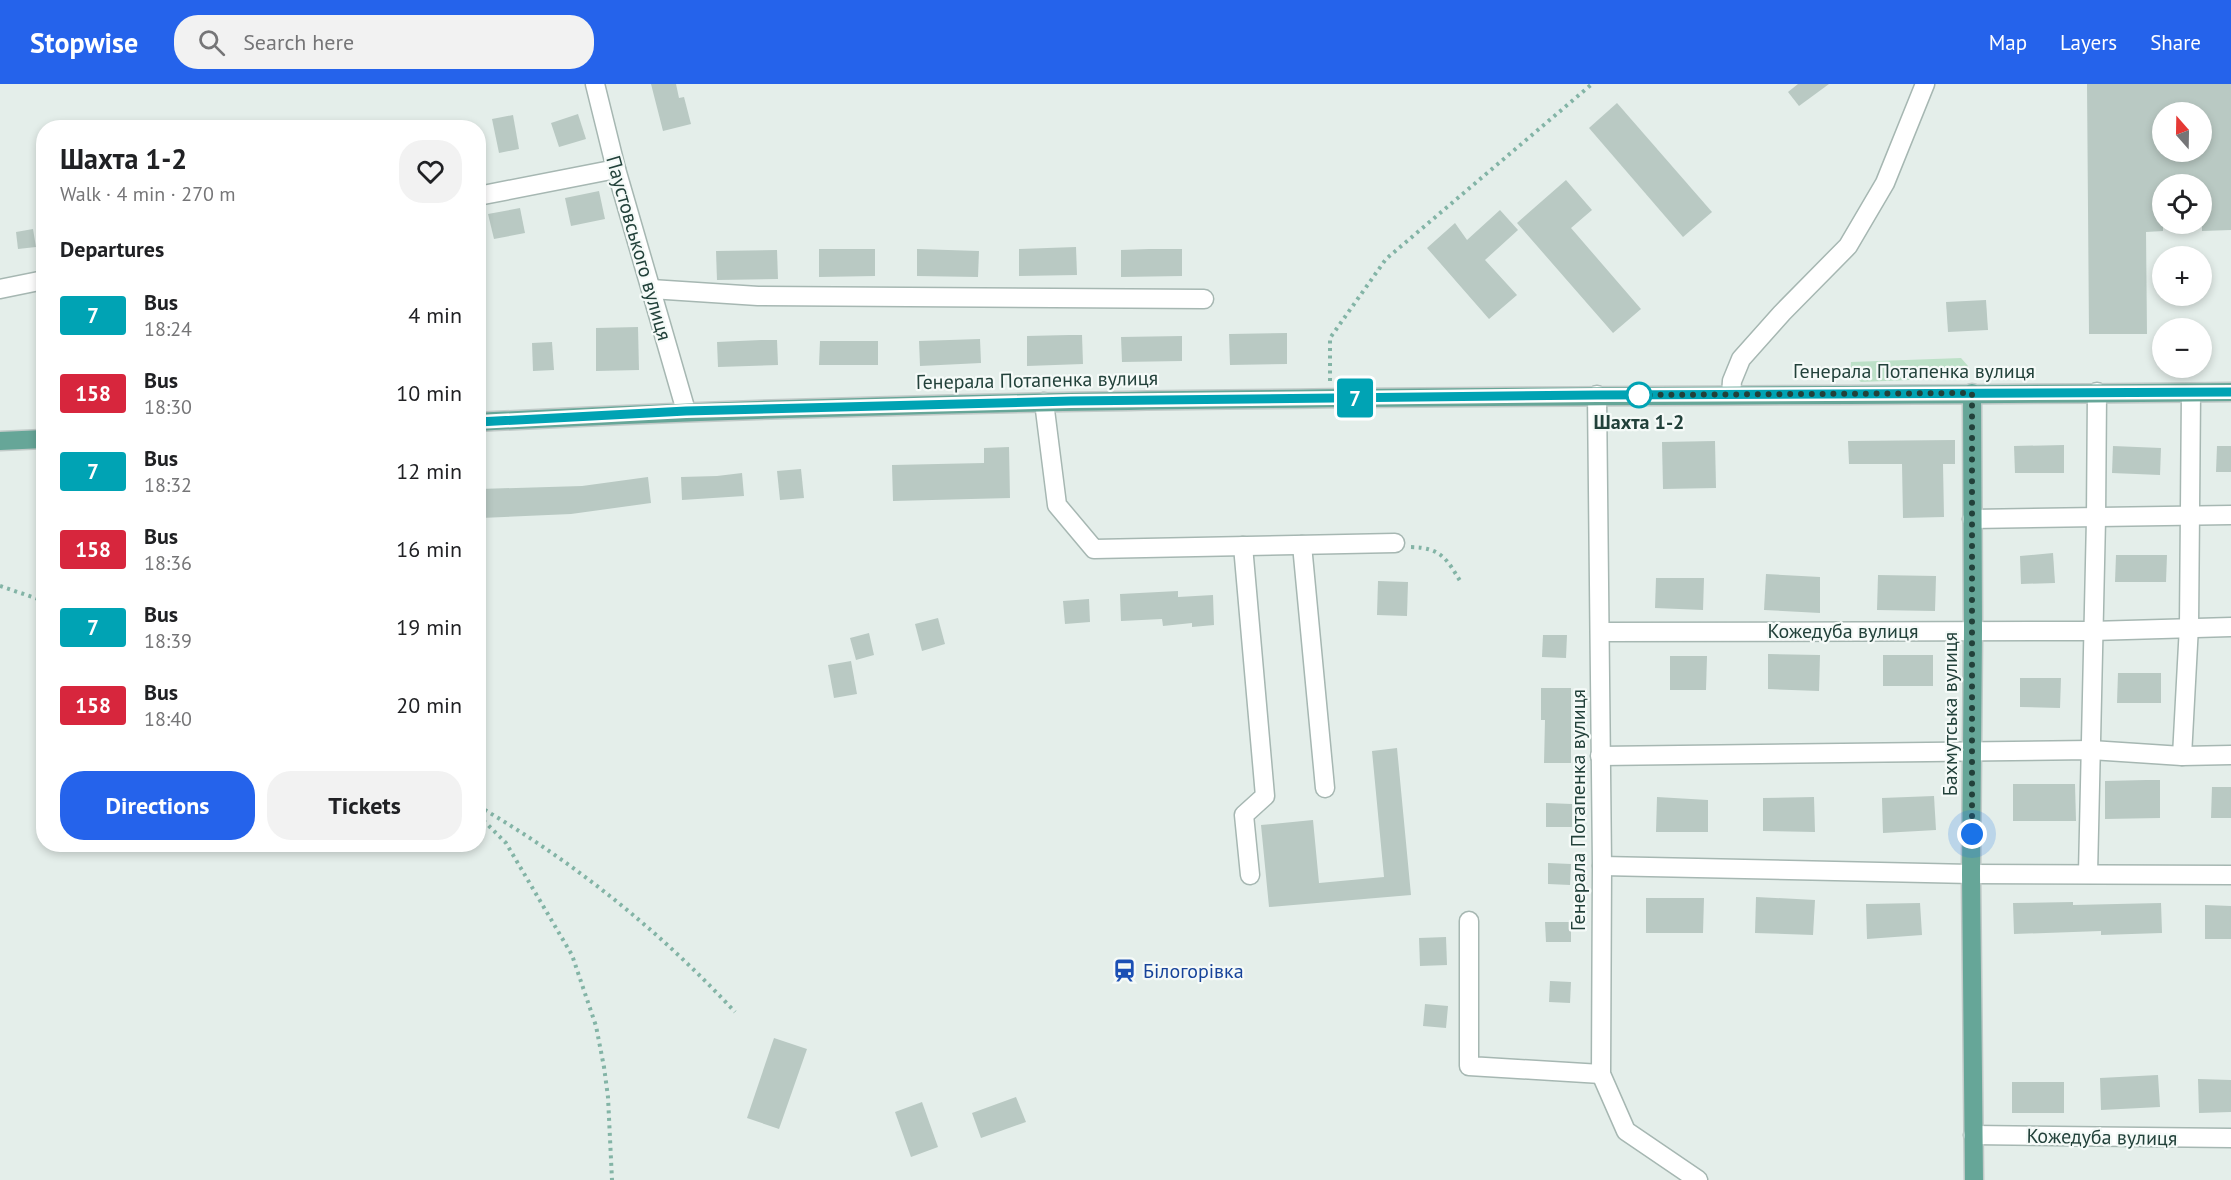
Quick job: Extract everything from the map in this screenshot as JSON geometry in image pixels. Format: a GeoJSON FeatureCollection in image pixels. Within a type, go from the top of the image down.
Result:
{"type":"FeatureCollection","features":[{"type":"Feature","properties":{"kind":"main road","name":"Генерала Потапенка вулиця"},"geometry":{"type":"LineString","coordinates":[[486,422],[686,411],[1044,402],[1597,395],[2231,392]]}},
{"type":"Feature","properties":{"kind":"main road","name":"Бахмутська вулиця"},"geometry":{"type":"LineString","coordinates":[[1972,393],[1974,630],[1963,753],[1971,874],[1974,1180]]}},
{"type":"Feature","properties":{"kind":"main road"},"geometry":{"type":"LineString","coordinates":[[0,441],[36,439]]}},
{"type":"Feature","properties":{"kind":"street","name":"Паустовського вулиця"},"geometry":{"type":"LineString","coordinates":[[595,84],[616,169],[686,411]]}},
{"type":"Feature","properties":{"kind":"street"},"geometry":{"type":"LineString","coordinates":[[1731,395],[1732,381],[1741,359],[1782,313],[1848,246],[1885,183],[1925,84]]}},
{"type":"Feature","properties":{"kind":"street"},"geometry":{"type":"LineString","coordinates":[[486,193],[616,169]]}},
{"type":"Feature","properties":{"kind":"street"},"geometry":{"type":"LineString","coordinates":[[0,289],[36,282]]}},
{"type":"Feature","properties":{"kind":"street"},"geometry":{"type":"LineString","coordinates":[[651,289],[758,296],[1204,299]]}},
{"type":"Feature","properties":{"kind":"street"},"geometry":{"type":"LineString","coordinates":[[2088,874],[2097,392]]}},
{"type":"Feature","properties":{"kind":"street"},"geometry":{"type":"LineString","coordinates":[[2182,756],[2188,627],[2191,393]]}},
{"type":"Feature","properties":{"kind":"street","name":"Генерала Потапенка вулиця"},"geometry":{"type":"LineString","coordinates":[[1597,395],[1602,866],[1601,1074],[1626,1131],[1698,1180]]}},
{"type":"Feature","properties":{"kind":"street"},"geometry":{"type":"LineString","coordinates":[[1044,402],[1057,506],[1094,549],[1395,543]]}},
{"type":"Feature","properties":{"kind":"street"},"geometry":{"type":"LineString","coordinates":[[1972,519],[2096,519],[2231,515]]}},
{"type":"Feature","properties":{"kind":"street"},"geometry":{"type":"LineString","coordinates":[[1302,545],[1325,788]]}},
{"type":"Feature","properties":{"kind":"street"},"geometry":{"type":"LineString","coordinates":[[1243,546],[1265,796],[1244,815],[1250,875]]}},
{"type":"Feature","properties":{"kind":"street","name":"Кожедуба вулиця"},"geometry":{"type":"LineString","coordinates":[[1600,632],[2092,631],[2231,627]]}},
{"type":"Feature","properties":{"kind":"street"},"geometry":{"type":"LineString","coordinates":[[1600,756],[2091,750],[2182,756],[2231,755]]}},
{"type":"Feature","properties":{"kind":"street"},"geometry":{"type":"LineString","coordinates":[[1602,866],[1971,874],[2231,875]]}},
{"type":"Feature","properties":{"kind":"street"},"geometry":{"type":"LineString","coordinates":[[1469,921],[1469,1066],[1601,1074]]}},
{"type":"Feature","properties":{"kind":"street","name":"Кожедуба вулиця"},"geometry":{"type":"LineString","coordinates":[[1973,1135],[2231,1138]]}},
{"type":"Feature","properties":{"kind":"path"},"geometry":{"type":"LineString","coordinates":[[1330,398],[1330,338],[1386,259],[1592,84]]}},
{"type":"Feature","properties":{"kind":"path"},"geometry":{"type":"LineString","coordinates":[[1395,543],[1412,547],[1427,547],[1441,554],[1448,560],[1462,584]]}},
{"type":"Feature","properties":{"kind":"path"},"geometry":{"type":"LineString","coordinates":[[0,586],[36,599]]}},
{"type":"Feature","properties":{"kind":"path"},"geometry":{"type":"LineString","coordinates":[[486,810],[526,833],[561,858],[657,936],[708,982],[735,1012]]}},
{"type":"Feature","properties":{"kind":"path"},"geometry":{"type":"LineString","coordinates":[[486,823],[506,843],[572,955],[596,1026],[604,1067],[612,1180]]}},
{"type":"Feature","properties":{"kind":"green space"},"geometry":{"type":"Polygon","coordinates":[[[1961,358],[1968,366],[1965,374],[1958,378],[1861,382],[1854,376],[1851,369],[1851,362],[1961,358]]]}},
{"type":"Feature","properties":{"kind":"building"},"geometry":{"type":"Polygon","coordinates":[[[651,84],[676,84],[679,98],[684,97],[691,124],[663,131],[651,84]]]}},
{"type":"Feature","properties":{"kind":"building"},"geometry":{"type":"Polygon","coordinates":[[[1798,84],[1829,84],[1799,106],[1788,92],[1798,84]]]}},
{"type":"Feature","properties":{"kind":"building"},"geometry":{"type":"Polygon","coordinates":[[[2087,84],[2231,84],[2231,230],[2212,231],[2212,174],[2152,174],[2152,232],[2146,232],[2147,334],[2089,334],[2087,84]]]}},
{"type":"Feature","properties":{"kind":"building"},"geometry":{"type":"Polygon","coordinates":[[[1617,103],[1712,212],[1683,237],[1589,128],[1617,103]]]}},
{"type":"Feature","properties":{"kind":"building"},"geometry":{"type":"Polygon","coordinates":[[[578,114],[586,139],[559,147],[551,123],[578,114]]]}},
{"type":"Feature","properties":{"kind":"building"},"geometry":{"type":"Polygon","coordinates":[[[513,115],[519,149],[499,153],[492,119],[513,115]]]}},
{"type":"Feature","properties":{"kind":"building"},"geometry":{"type":"Polygon","coordinates":[[[1566,180],[1592,210],[1571,228],[1641,309],[1613,333],[1517,223],[1566,180]]]}},
{"type":"Feature","properties":{"kind":"building"},"geometry":{"type":"Polygon","coordinates":[[[599,191],[605,219],[571,226],[565,198],[599,191]]]}},
{"type":"Feature","properties":{"kind":"building"},"geometry":{"type":"Polygon","coordinates":[[[520,208],[525,233],[494,239],[488,214],[520,208]]]}},
{"type":"Feature","properties":{"kind":"building"},"geometry":{"type":"Polygon","coordinates":[[[1500,210],[1518,230],[1485,260],[1517,295],[1489,319],[1427,248],[1455,223],[1467,240],[1500,210]]]}},
{"type":"Feature","properties":{"kind":"building"},"geometry":{"type":"Polygon","coordinates":[[[33,229],[36,247],[18,249],[16,232],[33,229]]]}},
{"type":"Feature","properties":{"kind":"building"},"geometry":{"type":"Polygon","coordinates":[[[1076,247],[1077,275],[1019,276],[1019,249],[1076,247]]]}},
{"type":"Feature","properties":{"kind":"building"},"geometry":{"type":"Polygon","coordinates":[[[819,249],[875,249],[875,276],[819,277],[819,249]]]}},
{"type":"Feature","properties":{"kind":"building"},"geometry":{"type":"Polygon","coordinates":[[[917,249],[979,251],[978,277],[917,276],[917,249]]]}},
{"type":"Feature","properties":{"kind":"building"},"geometry":{"type":"Polygon","coordinates":[[[1182,249],[1182,276],[1121,277],[1121,250],[1182,249]]]}},
{"type":"Feature","properties":{"kind":"building"},"geometry":{"type":"Polygon","coordinates":[[[777,250],[778,279],[717,280],[716,251],[777,250]]]}},
{"type":"Feature","properties":{"kind":"building"},"geometry":{"type":"Polygon","coordinates":[[[1986,300],[1988,330],[1948,332],[1946,302],[1986,300]]]}},
{"type":"Feature","properties":{"kind":"building"},"geometry":{"type":"Polygon","coordinates":[[[638,327],[639,370],[596,371],[596,328],[638,327]]]}},
{"type":"Feature","properties":{"kind":"building"},"geometry":{"type":"Polygon","coordinates":[[[1287,333],[1287,364],[1230,365],[1229,334],[1287,333]]]}},
{"type":"Feature","properties":{"kind":"building"},"geometry":{"type":"Polygon","coordinates":[[[1082,335],[1083,364],[1027,366],[1027,336],[1082,335]]]}},
{"type":"Feature","properties":{"kind":"building"},"geometry":{"type":"Polygon","coordinates":[[[1182,336],[1182,361],[1122,362],[1121,337],[1182,336]]]}},
{"type":"Feature","properties":{"kind":"building"},"geometry":{"type":"Polygon","coordinates":[[[980,339],[981,363],[920,366],[919,341],[980,339]]]}},
{"type":"Feature","properties":{"kind":"building"},"geometry":{"type":"Polygon","coordinates":[[[777,340],[778,365],[718,367],[717,342],[777,340]]]}},
{"type":"Feature","properties":{"kind":"building"},"geometry":{"type":"Polygon","coordinates":[[[820,341],[878,341],[878,365],[819,365],[820,341]]]}},
{"type":"Feature","properties":{"kind":"building"},"geometry":{"type":"Polygon","coordinates":[[[552,342],[554,370],[533,371],[532,343],[552,342]]]}},
{"type":"Feature","properties":{"kind":"building"},"geometry":{"type":"Polygon","coordinates":[[[1955,440],[1955,464],[1943,464],[1944,517],[1903,518],[1902,464],[1849,464],[1848,441],[1955,440]]]}},
{"type":"Feature","properties":{"kind":"building"},"geometry":{"type":"Polygon","coordinates":[[[1715,441],[1716,488],[1663,489],[1662,442],[1715,441]]]}},
{"type":"Feature","properties":{"kind":"building"},"geometry":{"type":"Polygon","coordinates":[[[2064,445],[2064,473],[2015,473],[2014,446],[2064,445]]]}},
{"type":"Feature","properties":{"kind":"building"},"geometry":{"type":"Polygon","coordinates":[[[2113,446],[2161,448],[2160,475],[2112,473],[2113,446]]]}},
{"type":"Feature","properties":{"kind":"building"},"geometry":{"type":"Polygon","coordinates":[[[2217,446],[2231,446],[2231,472],[2216,472],[2217,446]]]}},
{"type":"Feature","properties":{"kind":"building"},"geometry":{"type":"Polygon","coordinates":[[[1009,447],[1010,498],[893,501],[892,465],[984,463],[984,448],[1009,447]]]}},
{"type":"Feature","properties":{"kind":"building"},"geometry":{"type":"Polygon","coordinates":[[[801,469],[804,498],[780,500],[777,471],[801,469]]]}},
{"type":"Feature","properties":{"kind":"building"},"geometry":{"type":"Polygon","coordinates":[[[742,473],[744,496],[682,500],[681,477],[742,473]]]}},
{"type":"Feature","properties":{"kind":"building"},"geometry":{"type":"Polygon","coordinates":[[[648,477],[651,503],[571,514],[486,518],[486,489],[582,486],[648,477]]]}},
{"type":"Feature","properties":{"kind":"building"},"geometry":{"type":"Polygon","coordinates":[[[2053,553],[2055,583],[2021,584],[2020,556],[2053,553]]]}},
{"type":"Feature","properties":{"kind":"building"},"geometry":{"type":"Polygon","coordinates":[[[2116,555],[2167,555],[2166,582],[2115,582],[2116,555]]]}},
{"type":"Feature","properties":{"kind":"building"},"geometry":{"type":"Polygon","coordinates":[[[1766,574],[1820,577],[1820,613],[1764,610],[1766,574]]]}},
{"type":"Feature","properties":{"kind":"building"},"geometry":{"type":"Polygon","coordinates":[[[1878,575],[1936,576],[1935,611],[1877,610],[1878,575]]]}},
{"type":"Feature","properties":{"kind":"building"},"geometry":{"type":"Polygon","coordinates":[[[1656,578],[1704,578],[1703,610],[1655,608],[1656,578]]]}},
{"type":"Feature","properties":{"kind":"building"},"geometry":{"type":"Polygon","coordinates":[[[1378,581],[1408,582],[1407,616],[1377,615],[1378,581]]]}},
{"type":"Feature","properties":{"kind":"building"},"geometry":{"type":"Polygon","coordinates":[[[1178,591],[1178,597],[1213,595],[1214,625],[1192,627],[1192,623],[1163,626],[1162,619],[1121,621],[1120,594],[1178,591]]]}},
{"type":"Feature","properties":{"kind":"building"},"geometry":{"type":"Polygon","coordinates":[[[1089,599],[1090,622],[1065,624],[1063,601],[1089,599]]]}},
{"type":"Feature","properties":{"kind":"building"},"geometry":{"type":"Polygon","coordinates":[[[938,618],[945,644],[922,651],[915,624],[938,618]]]}},
{"type":"Feature","properties":{"kind":"building"},"geometry":{"type":"Polygon","coordinates":[[[869,633],[874,655],[856,660],[850,638],[869,633]]]}},
{"type":"Feature","properties":{"kind":"building"},"geometry":{"type":"Polygon","coordinates":[[[1543,635],[1567,635],[1566,658],[1542,657],[1543,635]]]}},
{"type":"Feature","properties":{"kind":"building"},"geometry":{"type":"Polygon","coordinates":[[[1768,654],[1820,655],[1819,691],[1768,689],[1768,654]]]}},
{"type":"Feature","properties":{"kind":"building"},"geometry":{"type":"Polygon","coordinates":[[[1883,655],[1933,655],[1933,686],[1883,686],[1883,655]]]}},
{"type":"Feature","properties":{"kind":"building"},"geometry":{"type":"Polygon","coordinates":[[[1670,656],[1707,656],[1706,690],[1670,690],[1670,656]]]}},
{"type":"Feature","properties":{"kind":"building"},"geometry":{"type":"Polygon","coordinates":[[[851,661],[857,694],[834,698],[828,665],[851,661]]]}},
{"type":"Feature","properties":{"kind":"building"},"geometry":{"type":"Polygon","coordinates":[[[2118,673],[2161,673],[2161,703],[2117,703],[2118,673]]]}},
{"type":"Feature","properties":{"kind":"building"},"geometry":{"type":"Polygon","coordinates":[[[2020,678],[2061,678],[2060,708],[2020,707],[2020,678]]]}},
{"type":"Feature","properties":{"kind":"building"},"geometry":{"type":"Polygon","coordinates":[[[1541,688],[1571,688],[1571,763],[1544,763],[1545,720],[1541,720],[1541,688]]]}},
{"type":"Feature","properties":{"kind":"building"},"geometry":{"type":"Polygon","coordinates":[[[1397,748],[1411,895],[1269,907],[1261,825],[1313,820],[1319,883],[1384,877],[1372,751],[1397,748]]]}},
{"type":"Feature","properties":{"kind":"building"},"geometry":{"type":"Polygon","coordinates":[[[2160,780],[2160,818],[2105,819],[2105,781],[2160,780]]]}},
{"type":"Feature","properties":{"kind":"building"},"geometry":{"type":"Polygon","coordinates":[[[2013,784],[2075,784],[2076,821],[2013,821],[2013,784]]]}},
{"type":"Feature","properties":{"kind":"building"},"geometry":{"type":"Polygon","coordinates":[[[2212,787],[2231,787],[2231,818],[2211,818],[2212,787]]]}},
{"type":"Feature","properties":{"kind":"building"},"geometry":{"type":"Polygon","coordinates":[[[1934,796],[1936,830],[1883,833],[1882,798],[1934,796]]]}},
{"type":"Feature","properties":{"kind":"building"},"geometry":{"type":"Polygon","coordinates":[[[1657,797],[1708,800],[1708,832],[1656,832],[1657,797]]]}},
{"type":"Feature","properties":{"kind":"building"},"geometry":{"type":"Polygon","coordinates":[[[1814,797],[1815,832],[1763,831],[1763,798],[1814,797]]]}},
{"type":"Feature","properties":{"kind":"building"},"geometry":{"type":"Polygon","coordinates":[[[1546,803],[1572,804],[1572,827],[1546,827],[1546,803]]]}},
{"type":"Feature","properties":{"kind":"building"},"geometry":{"type":"Polygon","coordinates":[[[1548,863],[1571,864],[1570,885],[1548,884],[1548,863]]]}},
{"type":"Feature","properties":{"kind":"building"},"geometry":{"type":"Polygon","coordinates":[[[1756,897],[1815,900],[1813,935],[1755,933],[1756,897]]]}},
{"type":"Feature","properties":{"kind":"building"},"geometry":{"type":"Polygon","coordinates":[[[1646,898],[1704,898],[1703,933],[1646,933],[1646,898]]]}},
{"type":"Feature","properties":{"kind":"building"},"geometry":{"type":"Polygon","coordinates":[[[2073,902],[2073,905],[2161,903],[2162,933],[2101,935],[2101,931],[2014,934],[2013,903],[2073,902]]]}},
{"type":"Feature","properties":{"kind":"building"},"geometry":{"type":"Polygon","coordinates":[[[1920,903],[1922,935],[1867,939],[1866,904],[1920,903]]]}},
{"type":"Feature","properties":{"kind":"building"},"geometry":{"type":"Polygon","coordinates":[[[2205,905],[2231,906],[2231,939],[2205,939],[2205,905]]]}},
{"type":"Feature","properties":{"kind":"building"},"geometry":{"type":"Polygon","coordinates":[[[1545,922],[1571,922],[1571,942],[1546,942],[1545,922]]]}},
{"type":"Feature","properties":{"kind":"building"},"geometry":{"type":"Polygon","coordinates":[[[1446,937],[1447,965],[1420,966],[1419,938],[1446,937]]]}},
{"type":"Feature","properties":{"kind":"building"},"geometry":{"type":"Polygon","coordinates":[[[1550,981],[1571,982],[1570,1003],[1549,1002],[1550,981]]]}},
{"type":"Feature","properties":{"kind":"building"},"geometry":{"type":"Polygon","coordinates":[[[1425,1004],[1448,1006],[1446,1028],[1423,1026],[1425,1004]]]}},
{"type":"Feature","properties":{"kind":"building"},"geometry":{"type":"Polygon","coordinates":[[[774,1038],[807,1049],[779,1129],[747,1118],[774,1038]]]}},
{"type":"Feature","properties":{"kind":"building"},"geometry":{"type":"Polygon","coordinates":[[[2158,1075],[2160,1107],[2101,1110],[2100,1078],[2158,1075]]]}},
{"type":"Feature","properties":{"kind":"building"},"geometry":{"type":"Polygon","coordinates":[[[2198,1079],[2231,1080],[2231,1112],[2199,1113],[2198,1079]]]}},
{"type":"Feature","properties":{"kind":"building"},"geometry":{"type":"Polygon","coordinates":[[[2012,1082],[2064,1082],[2064,1113],[2012,1113],[2012,1082]]]}},
{"type":"Feature","properties":{"kind":"building"},"geometry":{"type":"Polygon","coordinates":[[[1016,1097],[1026,1122],[981,1138],[972,1113],[1016,1097]]]}},
{"type":"Feature","properties":{"kind":"building"},"geometry":{"type":"Polygon","coordinates":[[[922,1102],[938,1147],[911,1157],[895,1112],[922,1102]]]}},
{"type":"Feature","properties":{"kind":"bus line","name":"7"},"geometry":{"type":"LineString","coordinates":[[486,422],[686,411],[1071,401],[1597,395],[2231,392]]}},
{"type":"Feature","properties":{"kind":"place","name":"Шахта 1-2"},"geometry":{"type":"Point","coordinates":[1639,395]}},
{"type":"Feature","properties":{"kind":"place","name":"Білогорівка"},"geometry":{"type":"Point","coordinates":[1125,971]}},
{"type":"Feature","properties":{"kind":"route"},"geometry":{"type":"LineString","coordinates":[[1639,395],[1972,393],[1974,630],[1972,834]]}}]}
